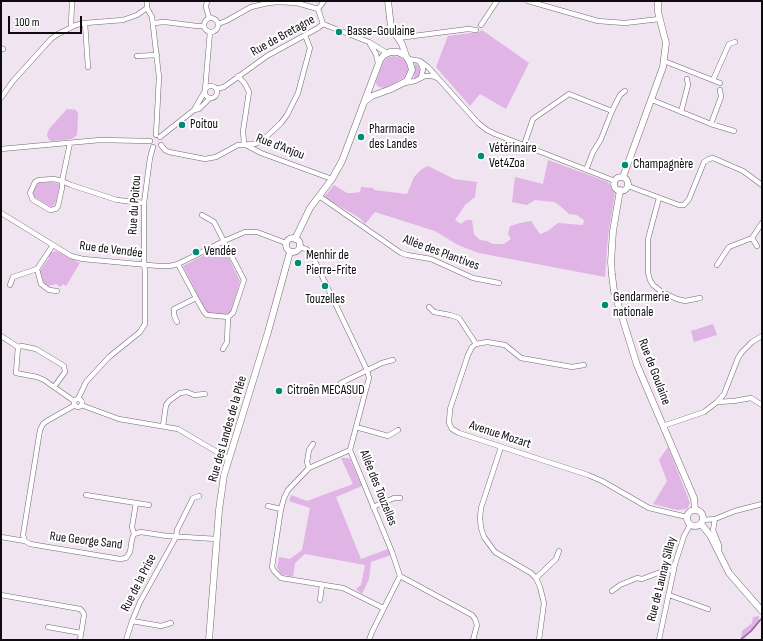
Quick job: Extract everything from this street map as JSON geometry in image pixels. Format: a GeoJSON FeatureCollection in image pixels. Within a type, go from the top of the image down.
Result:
{"type":"FeatureCollection","features":[{"type":"Feature","properties":{"kind":"street"},"geometry":{"type":"LineString","coordinates":[[71,27],[72,1]]}},
{"type":"Feature","properties":{"kind":"street"},"geometry":{"type":"LineString","coordinates":[[147,1],[147,8],[152,17],[158,55],[158,136],[162,140],[161,145],[168,152],[205,158],[216,157],[232,147],[244,144],[255,144],[264,139],[281,123],[291,108],[298,93],[310,48],[305,35]]}},
{"type":"Feature","properties":{"kind":"street"},"geometry":{"type":"LineString","coordinates":[[207,1],[206,7],[209,18]]}},
{"type":"Feature","properties":{"kind":"street"},"geometry":{"type":"LineString","coordinates":[[318,9],[324,1]]}},
{"type":"Feature","properties":{"kind":"street"},"geometry":{"type":"LineString","coordinates":[[388,1],[391,27],[402,44],[412,70],[405,83]]}},
{"type":"Feature","properties":{"kind":"street"},"geometry":{"type":"LineString","coordinates":[[481,25],[497,1]]}},
{"type":"Feature","properties":{"kind":"street"},"geometry":{"type":"LineString","coordinates":[[528,1],[598,21],[624,23],[659,19]]}},
{"type":"Feature","properties":{"kind":"street"},"geometry":{"type":"LineString","coordinates":[[624,177],[652,100],[664,61],[666,43],[659,19],[658,1]]}},
{"type":"Feature","properties":{"kind":"street"},"geometry":{"type":"LineString","coordinates":[[218,24],[260,3],[286,2],[308,5],[318,9],[323,24]]}},
{"type":"Feature","properties":{"kind":"street"},"geometry":{"type":"LineString","coordinates":[[1,98],[18,75],[50,39],[71,27],[85,23],[123,20],[137,15],[142,10],[147,8]]}},
{"type":"Feature","properties":{"kind":"street"},"geometry":{"type":"LineString","coordinates":[[209,18],[216,20],[218,24]]}},
{"type":"Feature","properties":{"kind":"street"},"geometry":{"type":"LineString","coordinates":[[204,26],[205,22],[209,18]]}},
{"type":"Feature","properties":{"kind":"street"},"geometry":{"type":"LineString","coordinates":[[153,23],[165,22],[204,26]]}},
{"type":"Feature","properties":{"kind":"street"},"geometry":{"type":"LineString","coordinates":[[85,23],[88,67]]}},
{"type":"Feature","properties":{"kind":"street"},"geometry":{"type":"LineString","coordinates":[[210,32],[216,30],[218,24]]}},
{"type":"Feature","properties":{"kind":"street","name":"Rue de Bretagne"},"geometry":{"type":"LineString","coordinates":[[214,88],[224,86],[267,56],[323,24],[365,40],[387,53]]}},
{"type":"Feature","properties":{"kind":"street"},"geometry":{"type":"LineString","coordinates":[[204,26],[207,31],[210,32]]}},
{"type":"Feature","properties":{"kind":"street"},"geometry":{"type":"LineString","coordinates":[[398,38],[468,29],[476,30]]}},
{"type":"Feature","properties":{"kind":"street"},"geometry":{"type":"LineString","coordinates":[[210,32],[205,91],[205,95],[210,98]]}},
{"type":"Feature","properties":{"kind":"street"},"geometry":{"type":"LineString","coordinates":[[394,52],[398,38]]}},
{"type":"Feature","properties":{"kind":"street"},"geometry":{"type":"LineString","coordinates":[[365,40],[374,49],[378,63]]}},
{"type":"Feature","properties":{"kind":"street"},"geometry":{"type":"LineString","coordinates":[[713,80],[729,44],[735,42]]}},
{"type":"Feature","properties":{"kind":"street"},"geometry":{"type":"LineString","coordinates":[[295,239],[304,220],[332,179],[342,161],[378,63],[387,53],[402,53],[408,58],[420,62],[428,67],[484,127],[495,134],[615,181]]}},
{"type":"Feature","properties":{"kind":"street"},"geometry":{"type":"LineString","coordinates":[[137,56],[158,55]]}},
{"type":"Feature","properties":{"kind":"street"},"geometry":{"type":"LineString","coordinates":[[664,61],[720,84]]}},
{"type":"Feature","properties":{"kind":"street"},"geometry":{"type":"LineString","coordinates":[[420,62],[423,69],[421,78]]}},
{"type":"Feature","properties":{"kind":"street"},"geometry":{"type":"LineString","coordinates":[[365,101],[372,96],[428,75],[437,78]]}},
{"type":"Feature","properties":{"kind":"street","name":"Rue d'Anjou"},"geometry":{"type":"LineString","coordinates":[[238,76],[250,92],[244,131],[244,144],[261,153],[332,179]]}},
{"type":"Feature","properties":{"kind":"street"},"geometry":{"type":"LineString","coordinates":[[150,141],[152,137],[158,136],[194,110],[199,109],[210,98],[216,95],[214,88],[207,78]]}},
{"type":"Feature","properties":{"kind":"street"},"geometry":{"type":"LineString","coordinates":[[681,112],[688,85],[687,79]]}},
{"type":"Feature","properties":{"kind":"street"},"geometry":{"type":"LineString","coordinates":[[371,85],[373,90],[382,92]]}},
{"type":"Feature","properties":{"kind":"street"},"geometry":{"type":"LineString","coordinates":[[194,110],[209,86],[214,88]]}},
{"type":"Feature","properties":{"kind":"street"},"geometry":{"type":"LineString","coordinates":[[711,124],[722,97],[720,90]]}},
{"type":"Feature","properties":{"kind":"street"},"geometry":{"type":"LineString","coordinates":[[586,170],[593,152],[602,139],[612,111],[620,95],[625,91]]}},
{"type":"Feature","properties":{"kind":"street"},"geometry":{"type":"LineString","coordinates":[[524,145],[533,119],[570,94],[612,111]]}},
{"type":"Feature","properties":{"kind":"street"},"geometry":{"type":"LineString","coordinates":[[652,100],[711,124],[734,131]]}},
{"type":"Feature","properties":{"kind":"street"},"geometry":{"type":"LineString","coordinates":[[1,149],[111,140],[150,141]]}},
{"type":"Feature","properties":{"kind":"street"},"geometry":{"type":"LineString","coordinates":[[150,141],[153,148],[158,148],[161,145]]}},
{"type":"Feature","properties":{"kind":"street"},"geometry":{"type":"LineString","coordinates":[[70,143],[62,181],[59,203],[56,209],[50,210],[33,200],[31,196],[33,185],[39,180],[54,179],[62,181],[117,200],[144,203]]}},
{"type":"Feature","properties":{"kind":"street","name":"Rue du Poitou"},"geometry":{"type":"LineString","coordinates":[[76,402],[86,382],[109,357],[140,332],[145,324],[144,203],[150,158],[153,148]]}},
{"type":"Feature","properties":{"kind":"street"},"geometry":{"type":"LineString","coordinates":[[628,186],[679,205],[684,205],[689,199],[704,162],[713,158],[743,171],[761,183]]}},
{"type":"Feature","properties":{"kind":"street"},"geometry":{"type":"LineString","coordinates":[[615,181],[618,178],[624,177]]}},
{"type":"Feature","properties":{"kind":"street"},"geometry":{"type":"LineString","coordinates":[[624,177],[628,182],[628,186]]}},
{"type":"Feature","properties":{"kind":"street"},"geometry":{"type":"LineString","coordinates":[[615,181],[616,188],[620,190],[625,189],[628,186]]}},
{"type":"Feature","properties":{"kind":"street","name":"Rue de Goulaine"},"geometry":{"type":"LineString","coordinates":[[620,190],[613,231],[612,275],[614,290],[637,365],[694,498],[695,510]]}},
{"type":"Feature","properties":{"kind":"street","name":"Allée des Plantives"},"geometry":{"type":"LineString","coordinates":[[319,196],[407,256],[431,259],[474,278],[499,283]]}},
{"type":"Feature","properties":{"kind":"street"},"geometry":{"type":"LineString","coordinates":[[659,198],[648,239],[648,273],[650,280],[653,285],[662,292],[677,299],[685,301],[700,298]]}},
{"type":"Feature","properties":{"kind":"street","name":"Rue de Vendée"},"geometry":{"type":"LineString","coordinates":[[1,213],[71,256],[83,259],[159,266],[178,264],[245,232],[257,232],[286,243]]}},
{"type":"Feature","properties":{"kind":"street"},"geometry":{"type":"LineString","coordinates":[[178,264],[207,315],[228,316],[233,313],[244,280],[214,222],[202,215]]}},
{"type":"Feature","properties":{"kind":"street"},"geometry":{"type":"LineString","coordinates":[[717,265],[729,247],[752,238],[762,223]]}},
{"type":"Feature","properties":{"kind":"street"},"geometry":{"type":"LineString","coordinates":[[752,238],[756,246]]}},
{"type":"Feature","properties":{"kind":"street"},"geometry":{"type":"LineString","coordinates":[[295,239],[288,240],[286,247],[290,252],[296,251],[299,248],[306,249],[311,253],[368,370]]}},
{"type":"Feature","properties":{"kind":"street"},"geometry":{"type":"LineString","coordinates":[[295,239],[299,243],[299,248]]}},
{"type":"Feature","properties":{"kind":"street"},"geometry":{"type":"LineString","coordinates":[[10,284],[13,276],[37,269],[53,245]]}},
{"type":"Feature","properties":{"kind":"street","name":"Rue des Landes de la Plée"},"geometry":{"type":"LineString","coordinates":[[209,640],[221,489],[268,332],[290,252]]}},
{"type":"Feature","properties":{"kind":"street"},"geometry":{"type":"LineString","coordinates":[[37,269],[41,284],[48,290],[57,291]]}},
{"type":"Feature","properties":{"kind":"street"},"geometry":{"type":"LineString","coordinates":[[177,322],[174,316],[174,309],[196,298]]}},
{"type":"Feature","properties":{"kind":"street"},"geometry":{"type":"LineString","coordinates":[[429,307],[434,312],[459,318],[476,344],[487,342],[505,345],[521,358],[572,367],[584,365]]}},
{"type":"Feature","properties":{"kind":"street"},"geometry":{"type":"LineString","coordinates":[[223,349],[227,342],[228,316]]}},
{"type":"Feature","properties":{"kind":"street"},"geometry":{"type":"LineString","coordinates":[[1,336],[18,347],[22,346],[36,349],[64,366],[65,372],[54,387]]}},
{"type":"Feature","properties":{"kind":"street"},"geometry":{"type":"LineString","coordinates":[[664,426],[704,412],[717,402],[724,394],[738,358],[742,352],[752,342],[762,336]]}},
{"type":"Feature","properties":{"kind":"street","name":"Avenue Mozart"},"geometry":{"type":"LineString","coordinates":[[476,344],[472,347],[468,355],[450,409],[449,423],[452,429],[459,433],[602,481],[649,508],[687,517]]}},
{"type":"Feature","properties":{"kind":"street"},"geometry":{"type":"LineString","coordinates":[[18,347],[16,373],[37,377],[76,402]]}},
{"type":"Feature","properties":{"kind":"street"},"geometry":{"type":"LineString","coordinates":[[341,383],[382,363],[393,360]]}},
{"type":"Feature","properties":{"kind":"street","name":"Allée des Touzelles"},"geometry":{"type":"LineString","coordinates":[[368,370],[369,378],[350,450],[392,552],[400,576]]}},
{"type":"Feature","properties":{"kind":"street"},"geometry":{"type":"LineString","coordinates":[[163,426],[166,405],[180,392],[188,392],[194,395],[205,394]]}},
{"type":"Feature","properties":{"kind":"street"},"geometry":{"type":"LineString","coordinates":[[717,402],[734,402],[751,398],[762,405]]}},
{"type":"Feature","properties":{"kind":"street"},"geometry":{"type":"LineString","coordinates":[[25,541],[23,535],[42,424],[76,402],[81,401],[81,405],[119,419],[178,429],[229,459]]}},
{"type":"Feature","properties":{"kind":"street"},"geometry":{"type":"LineString","coordinates":[[356,427],[388,436],[398,430]]}},
{"type":"Feature","properties":{"kind":"street"},"geometry":{"type":"LineString","coordinates":[[308,468],[307,462],[309,450],[313,444]]}},
{"type":"Feature","properties":{"kind":"street"},"geometry":{"type":"LineString","coordinates":[[501,447],[481,508],[481,528],[484,537],[495,552],[531,573],[536,578],[544,603],[539,640]]}},
{"type":"Feature","properties":{"kind":"street"},"geometry":{"type":"LineString","coordinates":[[350,450],[308,468],[288,490],[281,509],[272,567],[281,578],[343,588],[383,608]]}},
{"type":"Feature","properties":{"kind":"street"},"geometry":{"type":"LineString","coordinates":[[86,495],[149,505]]}},
{"type":"Feature","properties":{"kind":"street","name":"Rue de la Prise"},"geometry":{"type":"LineString","coordinates":[[126,640],[140,602],[176,537],[177,530],[193,498],[199,496]]}},
{"type":"Feature","properties":{"kind":"street"},"geometry":{"type":"LineString","coordinates":[[373,507],[394,498],[400,498]]}},
{"type":"Feature","properties":{"kind":"street"},"geometry":{"type":"LineString","coordinates":[[134,534],[132,527],[136,503]]}},
{"type":"Feature","properties":{"kind":"street"},"geometry":{"type":"LineString","coordinates":[[762,504],[702,522],[694,527],[687,521],[687,517],[691,511],[695,510],[702,513],[702,522],[733,578],[762,611]]}},
{"type":"Feature","properties":{"kind":"street"},"geometry":{"type":"LineString","coordinates":[[268,506],[281,509]]}},
{"type":"Feature","properties":{"kind":"street"},"geometry":{"type":"LineString","coordinates":[[715,519],[712,527],[719,545],[719,555]]}},
{"type":"Feature","properties":{"kind":"street","name":"Rue de Launay Sillay"},"geometry":{"type":"LineString","coordinates":[[659,640],[674,571],[684,536],[690,525]]}},
{"type":"Feature","properties":{"kind":"street","name":"Rue George Sand"},"geometry":{"type":"LineString","coordinates":[[1,537],[25,541],[30,544],[120,559],[126,558],[130,552],[134,534],[141,532],[176,537]]}},
{"type":"Feature","properties":{"kind":"street"},"geometry":{"type":"LineString","coordinates":[[176,537],[217,539]]}},
{"type":"Feature","properties":{"kind":"street"},"geometry":{"type":"LineString","coordinates":[[536,578],[556,559],[559,551]]}},
{"type":"Feature","properties":{"kind":"street"},"geometry":{"type":"LineString","coordinates":[[612,591],[620,585],[637,578],[642,578],[666,570],[674,571]]}},
{"type":"Feature","properties":{"kind":"street"},"geometry":{"type":"LineString","coordinates":[[370,640],[383,608],[400,576],[472,615],[477,625],[473,640]]}},
{"type":"Feature","properties":{"kind":"street"},"geometry":{"type":"LineString","coordinates":[[320,600],[322,585]]}},
{"type":"Feature","properties":{"kind":"street"},"geometry":{"type":"LineString","coordinates":[[668,595],[708,609]]}},
{"type":"Feature","properties":{"kind":"street"},"geometry":{"type":"LineString","coordinates":[[1,596],[80,609],[84,615],[80,640]]}},
{"type":"Feature","properties":{"kind":"street"},"geometry":{"type":"LineString","coordinates":[[132,621],[161,626],[171,623]]}},
{"type":"Feature","properties":{"kind":"street"},"geometry":{"type":"LineString","coordinates":[[48,627],[81,633]]}},
{"type":"Feature","properties":{"kind":"shaded area"},"geometry":{"type":"Polygon","coordinates":[[[482,30],[529,63],[506,109],[480,94],[470,106],[436,67],[448,36],[479,32],[482,30]]]}},
{"type":"Feature","properties":{"kind":"shaded area"},"geometry":{"type":"Polygon","coordinates":[[[393,56],[399,57],[406,61],[408,70],[405,77],[385,88],[379,87],[376,84],[376,81],[383,63],[387,58],[393,56]]]}},
{"type":"Feature","properties":{"kind":"shaded area"},"geometry":{"type":"Polygon","coordinates":[[[415,63],[419,66],[420,73],[419,76],[414,79],[415,63]]]}},
{"type":"Feature","properties":{"kind":"shaded area"},"geometry":{"type":"Polygon","coordinates":[[[67,109],[76,110],[78,114],[77,135],[72,139],[49,140],[47,135],[49,129],[67,109]]]}},
{"type":"Feature","properties":{"kind":"shaded area"},"geometry":{"type":"Polygon","coordinates":[[[548,160],[608,182],[615,193],[608,236],[605,277],[479,253],[458,245],[435,231],[375,212],[365,224],[360,218],[324,197],[334,185],[347,193],[360,192],[361,187],[407,194],[414,177],[422,169],[428,166],[454,179],[477,182],[475,197],[465,205],[455,220],[461,224],[466,220],[472,220],[474,234],[480,240],[493,244],[504,244],[511,239],[508,234],[510,226],[520,223],[531,221],[540,234],[548,231],[558,223],[583,225],[584,220],[577,215],[569,214],[554,202],[535,200],[527,205],[512,202],[515,177],[543,184],[548,160]]]}},
{"type":"Feature","properties":{"kind":"shaded area"},"geometry":{"type":"Polygon","coordinates":[[[52,182],[59,184],[59,187],[56,202],[52,207],[34,197],[33,192],[34,187],[39,183],[52,182]]]}},
{"type":"Feature","properties":{"kind":"shaded area"},"geometry":{"type":"Polygon","coordinates":[[[220,247],[224,248],[240,281],[231,312],[227,314],[207,314],[183,266],[220,247]]]}},
{"type":"Feature","properties":{"kind":"shaded area"},"geometry":{"type":"Polygon","coordinates":[[[56,251],[80,263],[66,286],[63,284],[61,287],[56,284],[48,286],[44,283],[40,271],[49,258],[48,256],[50,253],[56,251]]]}},
{"type":"Feature","properties":{"kind":"shaded area"},"geometry":{"type":"Polygon","coordinates":[[[713,324],[717,335],[694,342],[691,331],[713,324]]]}},
{"type":"Feature","properties":{"kind":"shaded area"},"geometry":{"type":"Polygon","coordinates":[[[668,447],[690,503],[687,509],[677,510],[653,504],[667,481],[659,460],[668,447]]]}},
{"type":"Feature","properties":{"kind":"shaded area"},"geometry":{"type":"Polygon","coordinates":[[[341,458],[350,459],[362,486],[336,497],[361,559],[388,549],[391,555],[371,562],[369,579],[362,594],[356,589],[361,585],[365,565],[305,554],[295,563],[293,577],[281,574],[277,568],[279,557],[290,559],[302,550],[310,508],[289,501],[291,495],[307,501],[353,484],[341,458]]]}},
{"type":"Feature","properties":{"kind":"shaded area"},"geometry":{"type":"Polygon","coordinates":[[[759,616],[759,622],[753,630],[744,639],[741,638],[742,631],[752,623],[753,617],[759,616]]]}},
{"type":"Feature","properties":{"kind":"waterway"},"geometry":{"type":"LineString","coordinates":[[740,640],[751,631],[762,618]]}},
{"type":"Feature","properties":{"kind":"place","name":"Basse-Goulaine"},"geometry":{"type":"Point","coordinates":[339,32]}},
{"type":"Feature","properties":{"kind":"place","name":"Poitou"},"geometry":{"type":"Point","coordinates":[182,125]}},
{"type":"Feature","properties":{"kind":"place","name":"Pharmacie des Landes"},"geometry":{"type":"Point","coordinates":[361,137]}},
{"type":"Feature","properties":{"kind":"place","name":"Vétérinaire Vet4Zoa"},"geometry":{"type":"Point","coordinates":[481,156]}},
{"type":"Feature","properties":{"kind":"place","name":"Champagnère"},"geometry":{"type":"Point","coordinates":[625,165]}},
{"type":"Feature","properties":{"kind":"place","name":"Vendée"},"geometry":{"type":"Point","coordinates":[196,252]}},
{"type":"Feature","properties":{"kind":"place","name":"Menhir de Pierre-Frite"},"geometry":{"type":"Point","coordinates":[298,263]}},
{"type":"Feature","properties":{"kind":"place","name":"Touzelles"},"geometry":{"type":"Point","coordinates":[325,286]}},
{"type":"Feature","properties":{"kind":"place","name":"Gendarmerie nationale"},"geometry":{"type":"Point","coordinates":[605,305]}},
{"type":"Feature","properties":{"kind":"place","name":"Citroën MECASUD"},"geometry":{"type":"Point","coordinates":[279,391]}}]}
